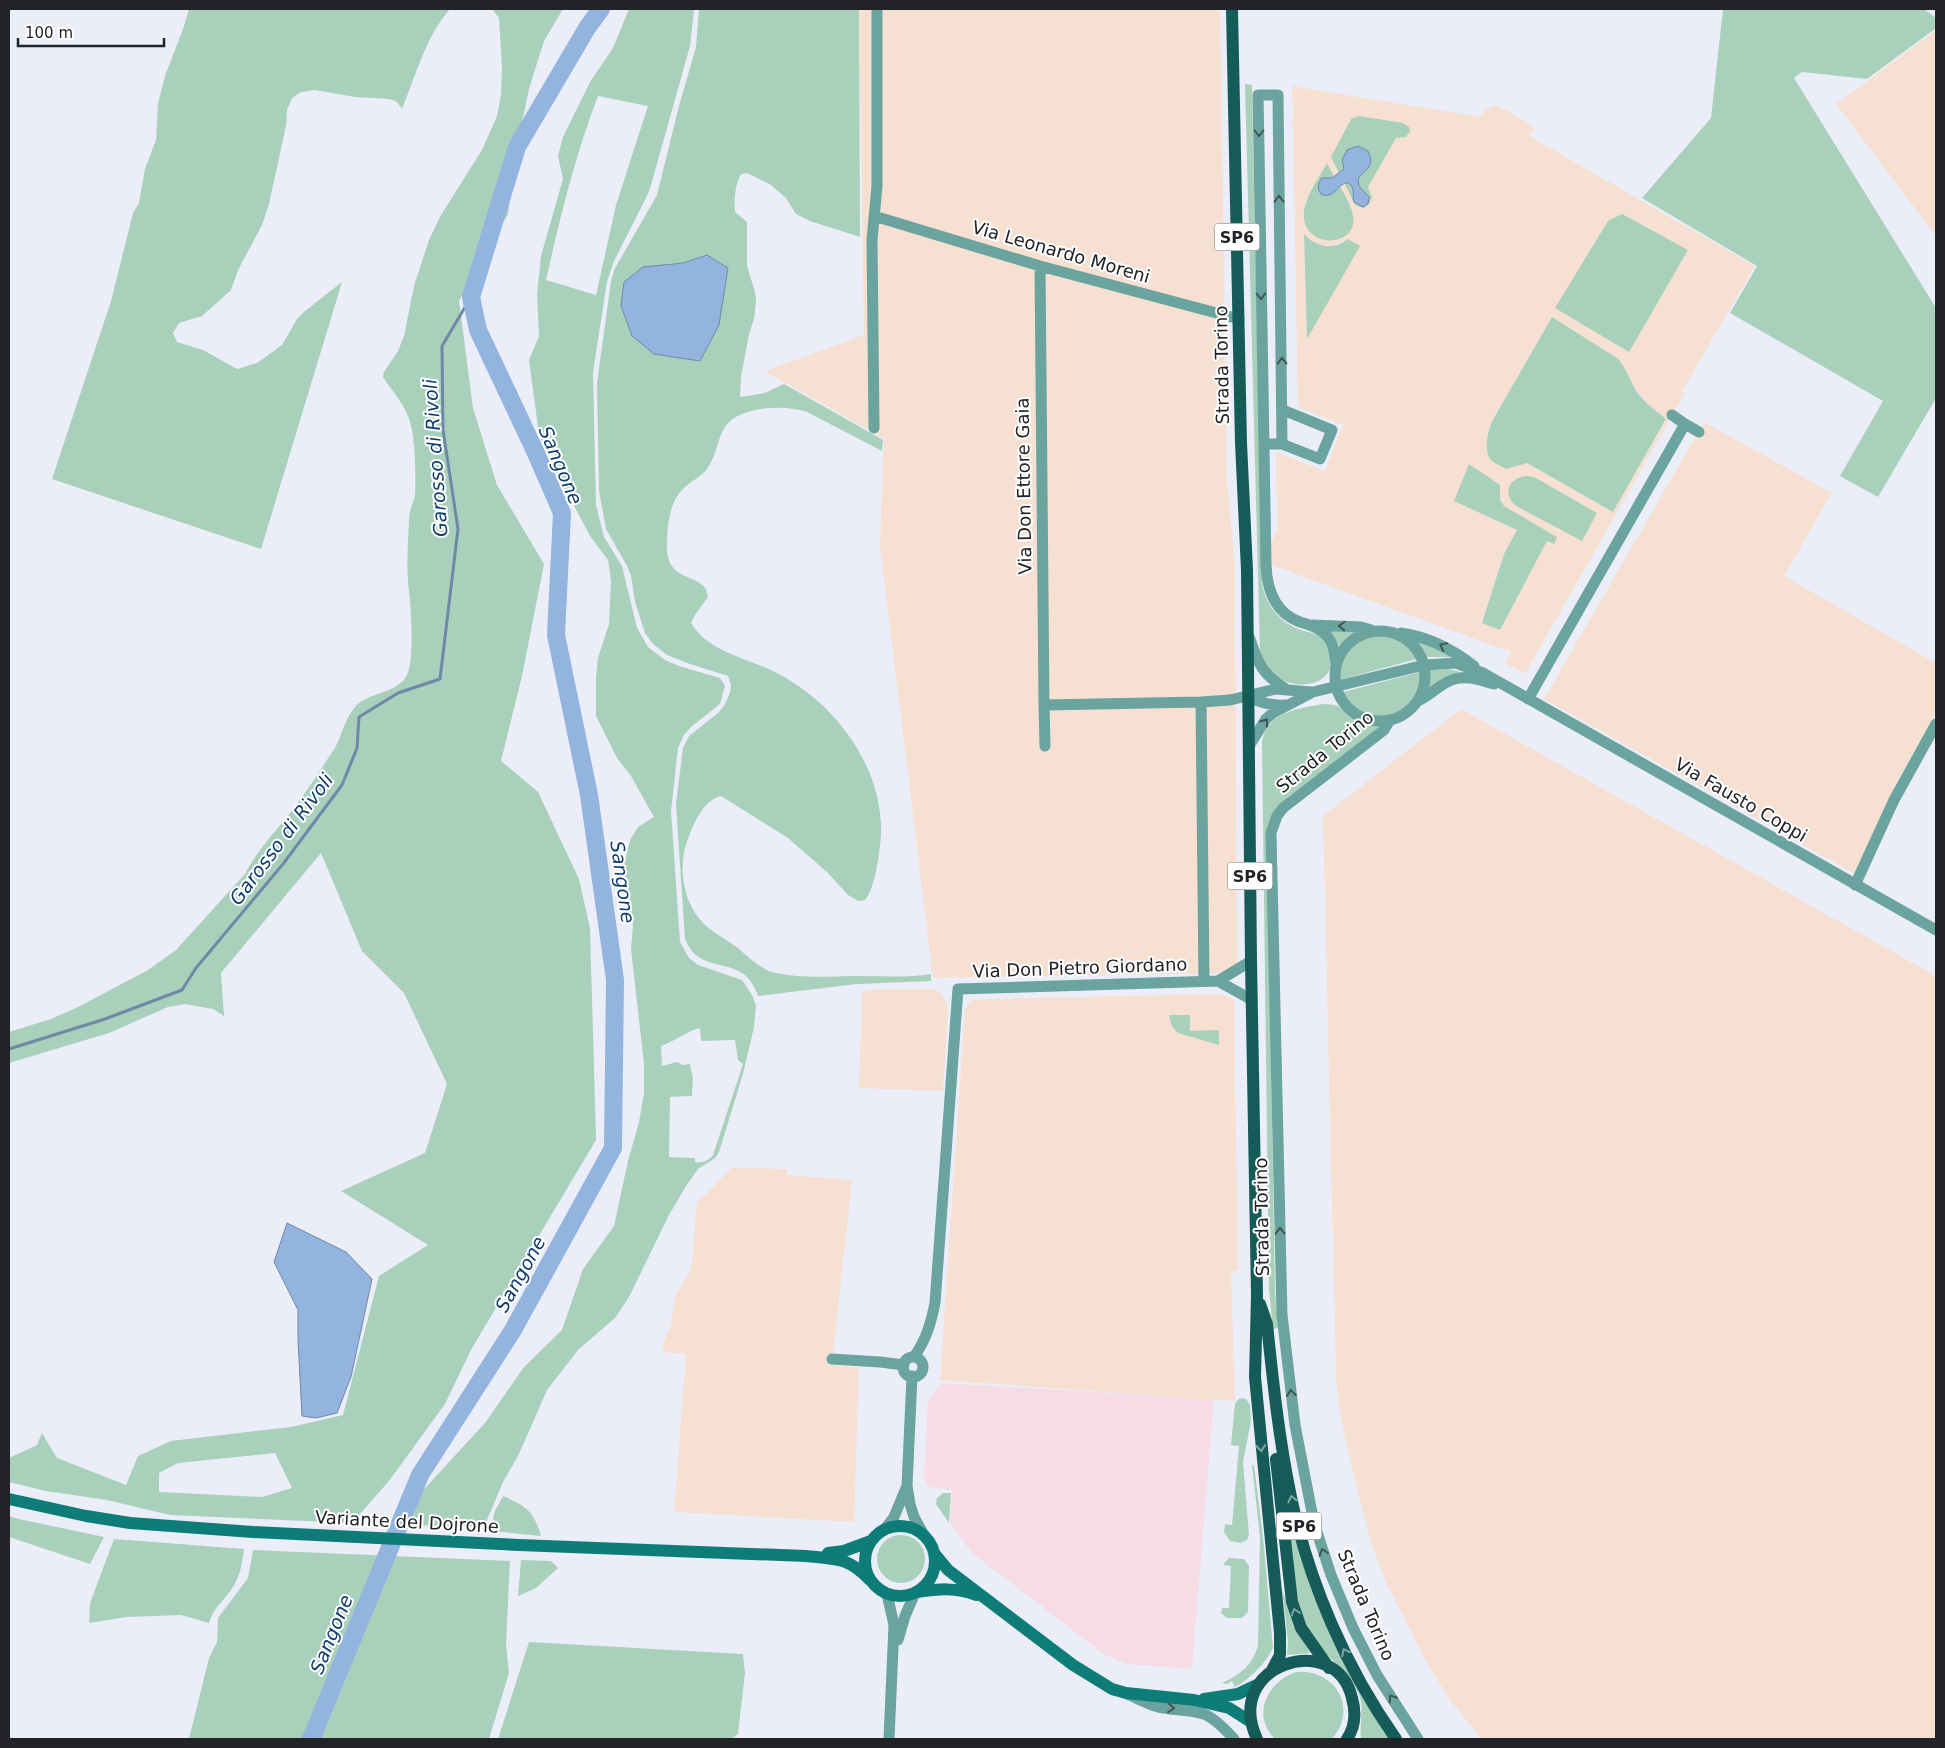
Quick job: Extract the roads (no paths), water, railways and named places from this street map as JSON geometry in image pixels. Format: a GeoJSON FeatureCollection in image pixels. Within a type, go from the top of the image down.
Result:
{"type":"FeatureCollection","features":[{"type":"Feature","properties":{"kind":"main road","name":"Strada Torino"},"geometry":{"type":"LineString","coordinates":[[1232,9],[1241,444],[1247,570],[1257,1295],[1255,1385],[1281,1647],[1280,1655],[1272,1670]]}},
{"type":"Feature","properties":{"kind":"main road","name":"Strada Torino"},"geometry":{"type":"LineString","coordinates":[[1257,1295],[1292,1602],[1301,1628],[1329,1668]]}},
{"type":"Feature","properties":{"kind":"main road","name":"SP6"},"geometry":{"type":"LineString","coordinates":[[1257,1295],[1267,1324],[1285,1468],[1291,1499],[1307,1557],[1337,1635],[1361,1682],[1396,1739]]}},
{"type":"Feature","properties":{"kind":"main road","name":"SP6"},"geometry":{"type":"LineString","coordinates":[[1257,1739],[1251,1722],[1250,1707],[1259,1684],[1272,1670],[1298,1660],[1314,1662],[1329,1668],[1346,1684],[1352,1695],[1354,1707],[1353,1726],[1357,1739]]}},
{"type":"Feature","properties":{"kind":"main road","name":"SP6"},"geometry":{"type":"LineString","coordinates":[[1347,1739],[1353,1726]]}},
{"type":"Feature","properties":{"kind":"street"},"geometry":{"type":"LineString","coordinates":[[874,428],[872,240],[877,186],[877,9]]}},
{"type":"Feature","properties":{"kind":"street"},"geometry":{"type":"LineString","coordinates":[[1282,444],[1283,397],[1278,94],[1258,95],[1266,565],[1269,591],[1281,610],[1297,621],[1311,625],[1323,632],[1330,640],[1336,663]]}},
{"type":"Feature","properties":{"kind":"street","name":"Via Leonardo Moreni"},"geometry":{"type":"LineString","coordinates":[[874,216],[1040,266],[1239,319]]}},
{"type":"Feature","properties":{"kind":"street","name":"Via Don Ettore Gaia"},"geometry":{"type":"LineString","coordinates":[[1040,266],[1045,746]]}},
{"type":"Feature","properties":{"kind":"street"},"geometry":{"type":"LineString","coordinates":[[1263,396],[1283,397]]}},
{"type":"Feature","properties":{"kind":"street"},"geometry":{"type":"LineString","coordinates":[[1264,444],[1282,444],[1320,459],[1332,430],[1283,410]]}},
{"type":"Feature","properties":{"kind":"street"},"geometry":{"type":"LineString","coordinates":[[1672,415],[1699,432]]}},
{"type":"Feature","properties":{"kind":"street"},"geometry":{"type":"LineString","coordinates":[[1528,699],[1685,424]]}},
{"type":"Feature","properties":{"kind":"street","name":"Via Fausto Coppi"},"geometry":{"type":"LineString","coordinates":[[1311,625],[1361,627],[1395,632],[1414,635],[1445,646],[1462,656],[1483,673],[1507,687],[1936,930]]}},
{"type":"Feature","properties":{"kind":"street"},"geometry":{"type":"LineString","coordinates":[[1373,630],[1363,633],[1347,644],[1336,663],[1334,675],[1335,686],[1341,700],[1353,713],[1370,720],[1390,720],[1400,717],[1418,701],[1425,682],[1424,665],[1421,657],[1413,644],[1395,632]]}},
{"type":"Feature","properties":{"kind":"street","name":"Via Fausto Coppi"},"geometry":{"type":"LineString","coordinates":[[1248,634],[1262,668],[1269,678],[1288,690]]}},
{"type":"Feature","properties":{"kind":"street","name":"Via Fausto Coppi"},"geometry":{"type":"LineString","coordinates":[[1249,746],[1266,719],[1273,713],[1313,692],[1424,665],[1456,663],[1483,673]]}},
{"type":"Feature","properties":{"kind":"street"},"geometry":{"type":"LineString","coordinates":[[1418,701],[1454,679],[1470,678],[1507,687]]}},
{"type":"Feature","properties":{"kind":"street","name":"Via Fausto Coppi"},"geometry":{"type":"LineString","coordinates":[[1249,697],[1265,690],[1313,692]]}},
{"type":"Feature","properties":{"kind":"street"},"geometry":{"type":"LineString","coordinates":[[1044,705],[1201,702],[1249,697]]}},
{"type":"Feature","properties":{"kind":"street","name":"Via Fausto Coppi"},"geometry":{"type":"LineString","coordinates":[[1249,697],[1262,704],[1273,706],[1288,704]]}},
{"type":"Feature","properties":{"kind":"street"},"geometry":{"type":"LineString","coordinates":[[1201,702],[1204,981],[1218,981],[1252,1000]]}},
{"type":"Feature","properties":{"kind":"street","name":"Strada Torino"},"geometry":{"type":"LineString","coordinates":[[1390,720],[1384,730],[1283,808],[1277,816],[1271,834],[1282,1315],[1295,1425],[1314,1523],[1331,1575],[1353,1628],[1377,1675],[1418,1739]]}},
{"type":"Feature","properties":{"kind":"street"},"geometry":{"type":"LineString","coordinates":[[1855,885],[1894,800],[1936,724]]}},
{"type":"Feature","properties":{"kind":"street"},"geometry":{"type":"LineString","coordinates":[[1218,981],[1251,961]]}},
{"type":"Feature","properties":{"kind":"street","name":"Via Don Pietro Giordano"},"geometry":{"type":"LineString","coordinates":[[914,1357],[925,1340],[935,1303],[958,989],[1204,981]]}},
{"type":"Feature","properties":{"kind":"street"},"geometry":{"type":"LineString","coordinates":[[914,1357],[920,1360],[923,1369],[920,1374],[912,1376],[905,1371],[904,1365],[909,1358],[914,1357]]}},
{"type":"Feature","properties":{"kind":"street"},"geometry":{"type":"LineString","coordinates":[[832,1360],[904,1365]]}},
{"type":"Feature","properties":{"kind":"street"},"geometry":{"type":"LineString","coordinates":[[912,1376],[907,1486],[910,1504],[914,1517],[934,1553],[948,1570],[1073,1665],[1100,1682],[1157,1707],[1192,1710],[1207,1714],[1234,1739]]}},
{"type":"Feature","properties":{"kind":"street"},"geometry":{"type":"LineString","coordinates":[[907,1486],[894,1517],[871,1541],[865,1558],[870,1580],[877,1588],[887,1594],[898,1596],[916,1592],[956,1589],[986,1600]]}},
{"type":"Feature","properties":{"kind":"street","name":"Variante del Dojrone"},"geometry":{"type":"LineString","coordinates":[[9,1499],[86,1516],[130,1523],[253,1532],[839,1559],[858,1567],[870,1580]]}},
{"type":"Feature","properties":{"kind":"street"},"geometry":{"type":"LineString","coordinates":[[884,1529],[904,1526],[912,1528],[926,1537]]}},
{"type":"Feature","properties":{"kind":"street","name":"Variante del Dojrone"},"geometry":{"type":"LineString","coordinates":[[806,1556],[844,1551],[871,1541]]}},
{"type":"Feature","properties":{"kind":"street"},"geometry":{"type":"LineString","coordinates":[[892,1666],[900,1630],[916,1592],[924,1586],[936,1564],[934,1553]]}},
{"type":"Feature","properties":{"kind":"street"},"geometry":{"type":"LineString","coordinates":[[887,1594],[894,1625],[889,1739]]}},
{"type":"Feature","properties":{"kind":"street"},"geometry":{"type":"LineString","coordinates":[[1194,1700],[1238,1694],[1259,1684]]}},
{"type":"Feature","properties":{"kind":"street"},"geometry":{"type":"LineString","coordinates":[[1126,1693],[1194,1700],[1229,1708],[1251,1722]]}},
{"type":"Feature","properties":{"kind":"water"},"geometry":{"type":"Polygon","coordinates":[[[1358,146],[1368,151],[1371,161],[1369,167],[1358,179],[1359,186],[1369,197],[1368,204],[1363,207],[1354,202],[1352,187],[1348,183],[1327,195],[1322,195],[1318,187],[1322,178],[1332,178],[1344,169],[1342,160],[1347,150],[1358,146]]]}},
{"type":"Feature","properties":{"kind":"water"},"geometry":{"type":"Polygon","coordinates":[[[707,255],[728,268],[719,325],[700,361],[654,354],[632,336],[621,306],[624,282],[643,267],[683,263],[707,255]]]}},
{"type":"Feature","properties":{"kind":"water"},"geometry":{"type":"Polygon","coordinates":[[[287,1223],[346,1252],[372,1279],[351,1377],[337,1413],[316,1418],[302,1416],[298,1310],[274,1262],[287,1223]]]}},
{"type":"Feature","properties":{"kind":"waterway","name":"Sangone"},"geometry":{"type":"LineString","coordinates":[[311,1739],[420,1475],[513,1330],[613,1148],[615,980],[589,795],[556,635],[562,513],[478,330],[471,297],[517,147],[587,28],[601,9]]}},
{"type":"Feature","properties":{"kind":"waterway","name":"Garosso di Rivoli"},"geometry":{"type":"LineString","coordinates":[[9,1049],[105,1019],[182,990],[196,968],[283,864],[342,785],[357,748],[359,717],[398,693],[440,679],[458,529],[443,430],[442,346],[471,297]]}}]}
